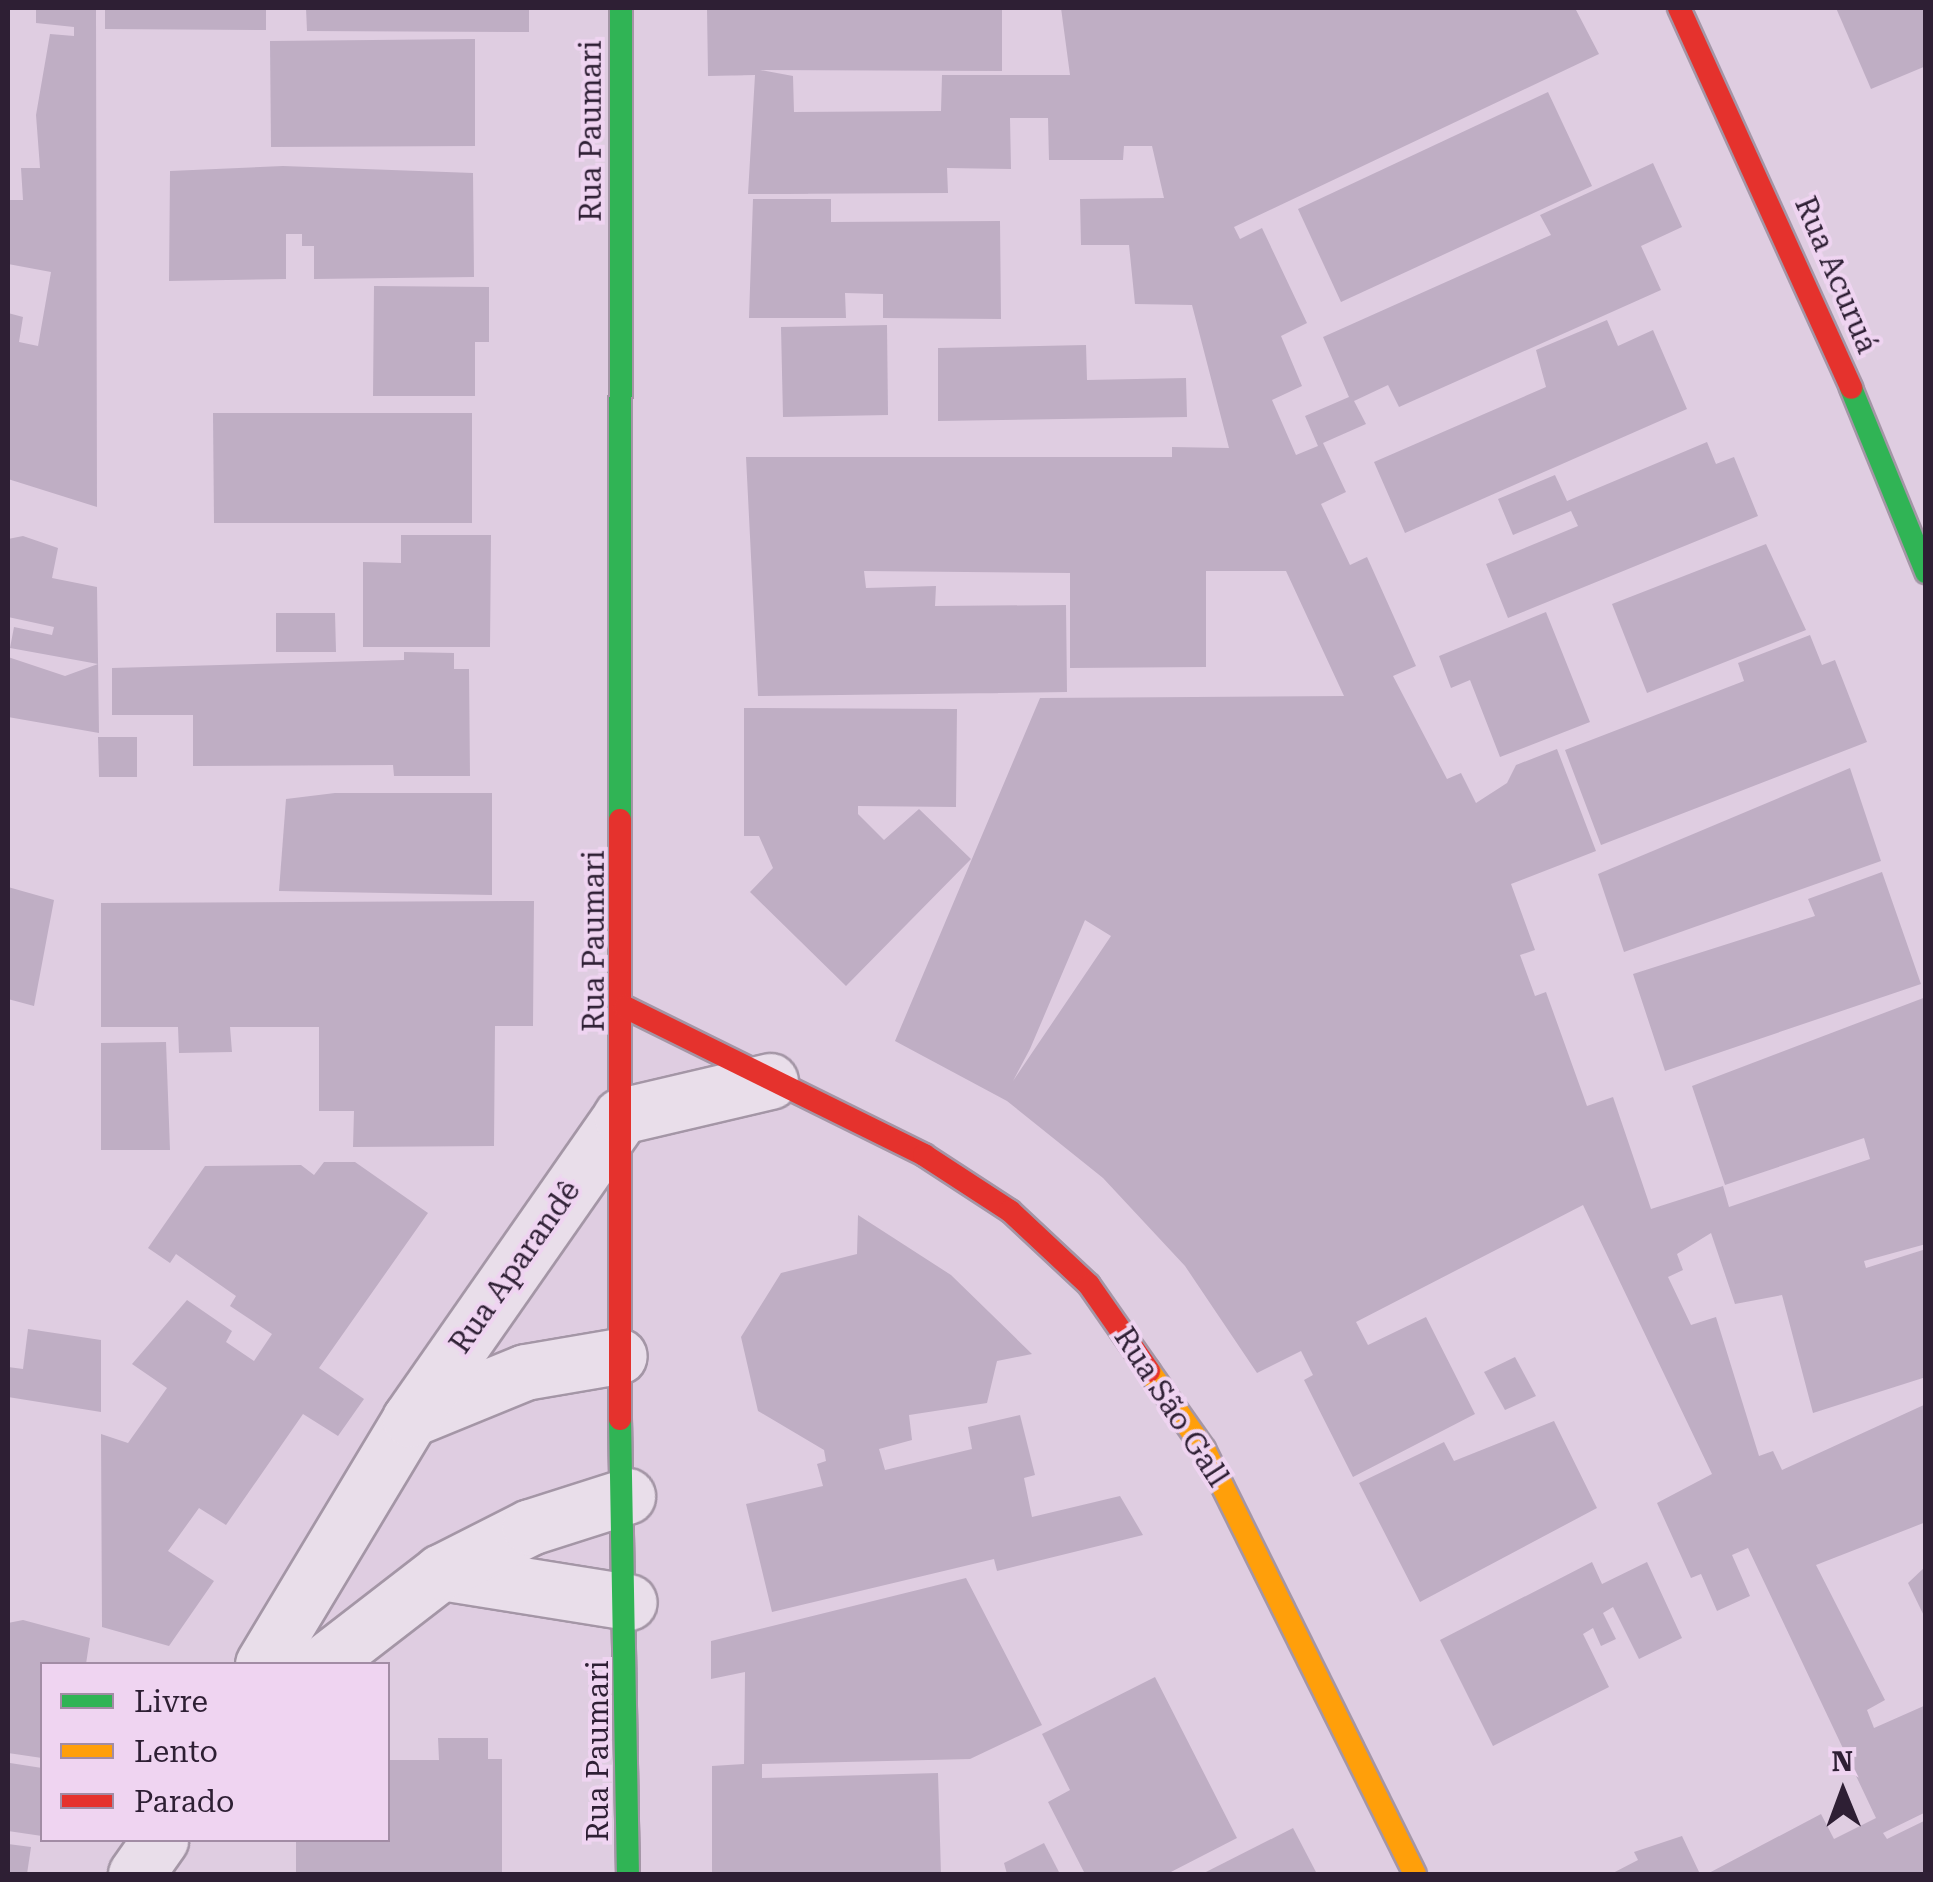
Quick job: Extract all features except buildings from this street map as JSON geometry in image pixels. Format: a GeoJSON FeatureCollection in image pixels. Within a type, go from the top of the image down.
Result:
{"type":"FeatureCollection","features":[{"type":"Feature","properties":{"kind":"street","name":"Rua Paumari"},"geometry":{"type":"LineString","coordinates":[[621,8],[625,1007],[618,1356],[627,1496],[628,1874]]}},
{"type":"Feature","properties":{"kind":"street","name":"Rua Acuruá"},"geometry":{"type":"LineString","coordinates":[[1679,8],[1790,236],[1926,572]]}},
{"type":"Feature","properties":{"kind":"street","name":"Rua São Gall"},"geometry":{"type":"LineString","coordinates":[[625,1007],[770,1082],[924,1154],[1010,1211],[1089,1286],[1204,1449],[1415,1874]]}},
{"type":"Feature","properties":{"kind":"street"},"geometry":{"type":"LineString","coordinates":[[621,1116],[770,1082]]}},
{"type":"Feature","properties":{"kind":"street","name":"Rua Aparandê"},"geometry":{"type":"LineString","coordinates":[[264,1662],[410,1418],[621,1116]]}},
{"type":"Feature","properties":{"kind":"street","name":"Rua Aparandê"},"geometry":{"type":"LineString","coordinates":[[410,1418],[525,1372],[618,1356]]}},
{"type":"Feature","properties":{"kind":"street"},"geometry":{"type":"LineString","coordinates":[[325,1662],[440,1572],[530,1527],[627,1496]]}},
{"type":"Feature","properties":{"kind":"street"},"geometry":{"type":"LineString","coordinates":[[440,1572],[629,1602]]}},
{"type":"Feature","properties":{"kind":"street"},"geometry":{"type":"LineString","coordinates":[[136,1874],[159,1842]]}},
{"type":"Feature","properties":{"kind":"traffic: fast"},"geometry":{"type":"LineString","coordinates":[[620,820],[621,8]]}},
{"type":"Feature","properties":{"kind":"traffic: fast"},"geometry":{"type":"LineString","coordinates":[[1851,388],[1926,572]]}},
{"type":"Feature","properties":{"kind":"traffic: fast"},"geometry":{"type":"LineString","coordinates":[[620,1419],[628,1874]]}},
{"type":"Feature","properties":{"kind":"traffic: slow"},"geometry":{"type":"LineString","coordinates":[[1149,1371],[1204,1449],[1415,1874]]}},
{"type":"Feature","properties":{"kind":"traffic: jam"},"geometry":{"type":"LineString","coordinates":[[1679,8],[1851,388]]}},
{"type":"Feature","properties":{"kind":"traffic: jam"},"geometry":{"type":"LineString","coordinates":[[620,820],[620,1419]]}},
{"type":"Feature","properties":{"kind":"traffic: jam"},"geometry":{"type":"LineString","coordinates":[[625,1007],[924,1155],[1010,1211],[1089,1285],[1149,1371]]}}]}
